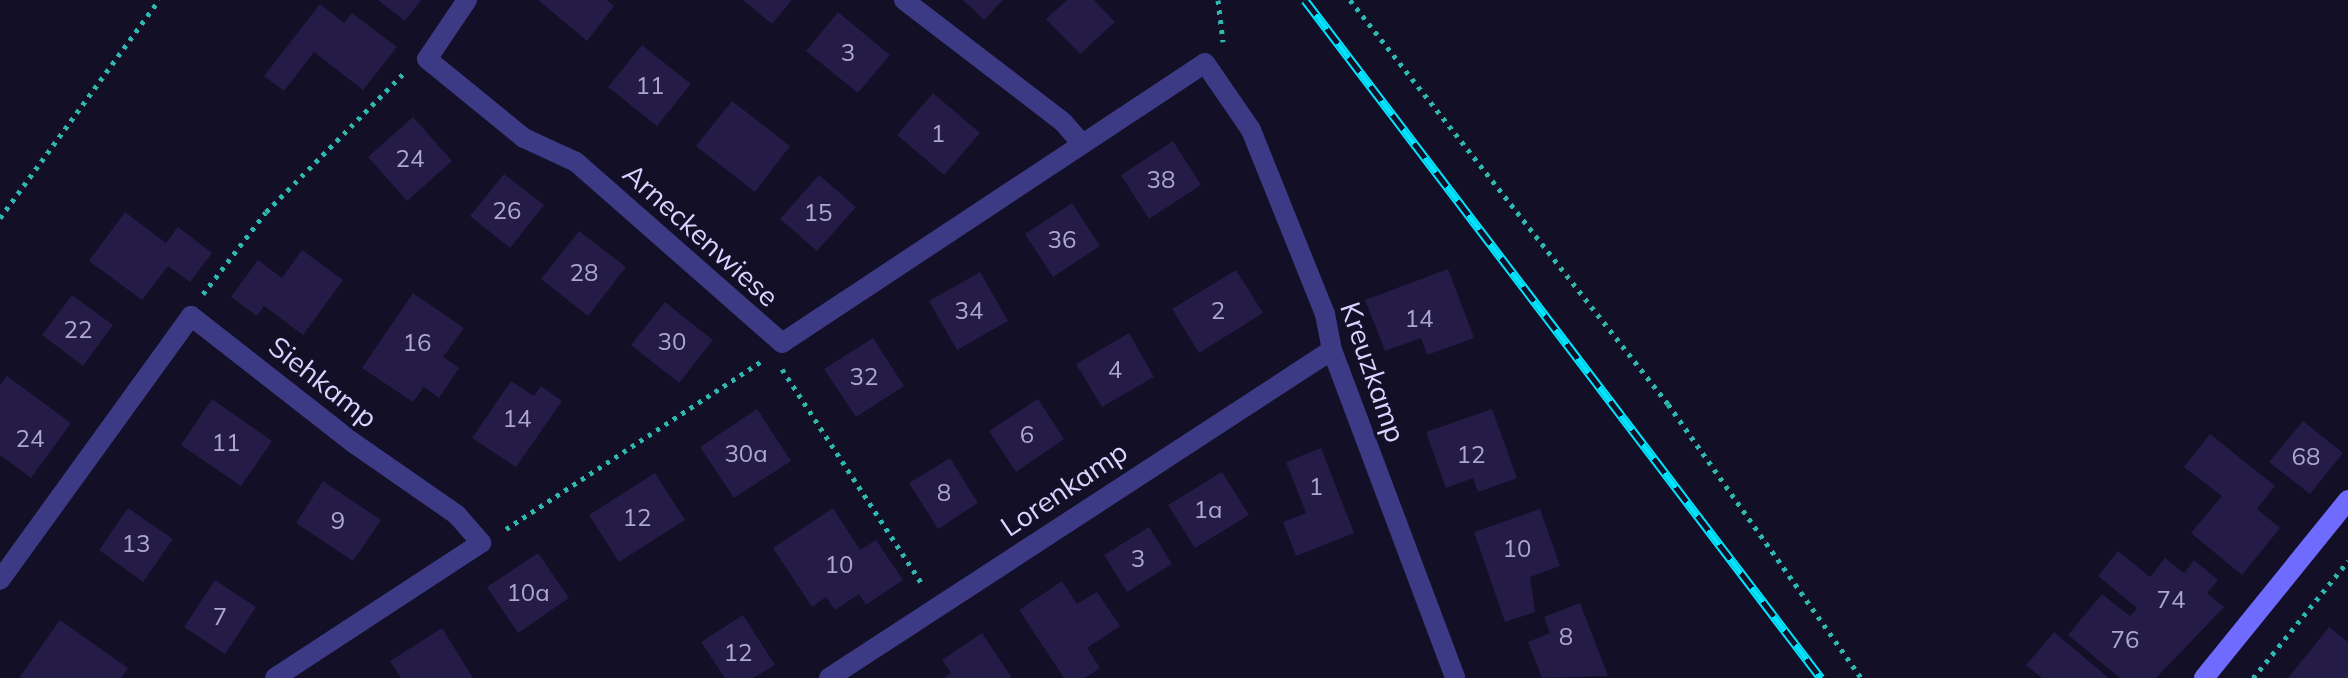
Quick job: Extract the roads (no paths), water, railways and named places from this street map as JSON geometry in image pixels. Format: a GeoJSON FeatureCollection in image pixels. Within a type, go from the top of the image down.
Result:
{"type":"FeatureCollection","features":[{"type":"Feature","properties":{"kind":"main road"},"geometry":{"type":"LineString","coordinates":[[2204,678],[2348,500]]}},
{"type":"Feature","properties":{"kind":"street","name":"Arneckenwiese"},"geometry":{"type":"LineString","coordinates":[[467,0],[427,59],[524,138],[576,162],[782,343],[1205,63],[1224,89]]}},
{"type":"Feature","properties":{"kind":"street"},"geometry":{"type":"LineString","coordinates":[[904,0],[1063,122],[1081,143]]}},
{"type":"Feature","properties":{"kind":"street","name":"Kreuzkamp"},"geometry":{"type":"LineString","coordinates":[[1224,89],[1251,130],[1325,314],[1332,350],[1455,678]]}},
{"type":"Feature","properties":{"kind":"street","name":"Siehkamp"},"geometry":{"type":"LineString","coordinates":[[0,580],[191,316],[355,444],[457,515],[481,543],[275,678]]}},
{"type":"Feature","properties":{"kind":"street","name":"Lorenkamp"},"geometry":{"type":"LineString","coordinates":[[829,678],[1332,350]]}},
{"type":"Feature","properties":{"kind":"railway"},"geometry":{"type":"LineString","coordinates":[[1305,0],[1821,678]]}}]}
